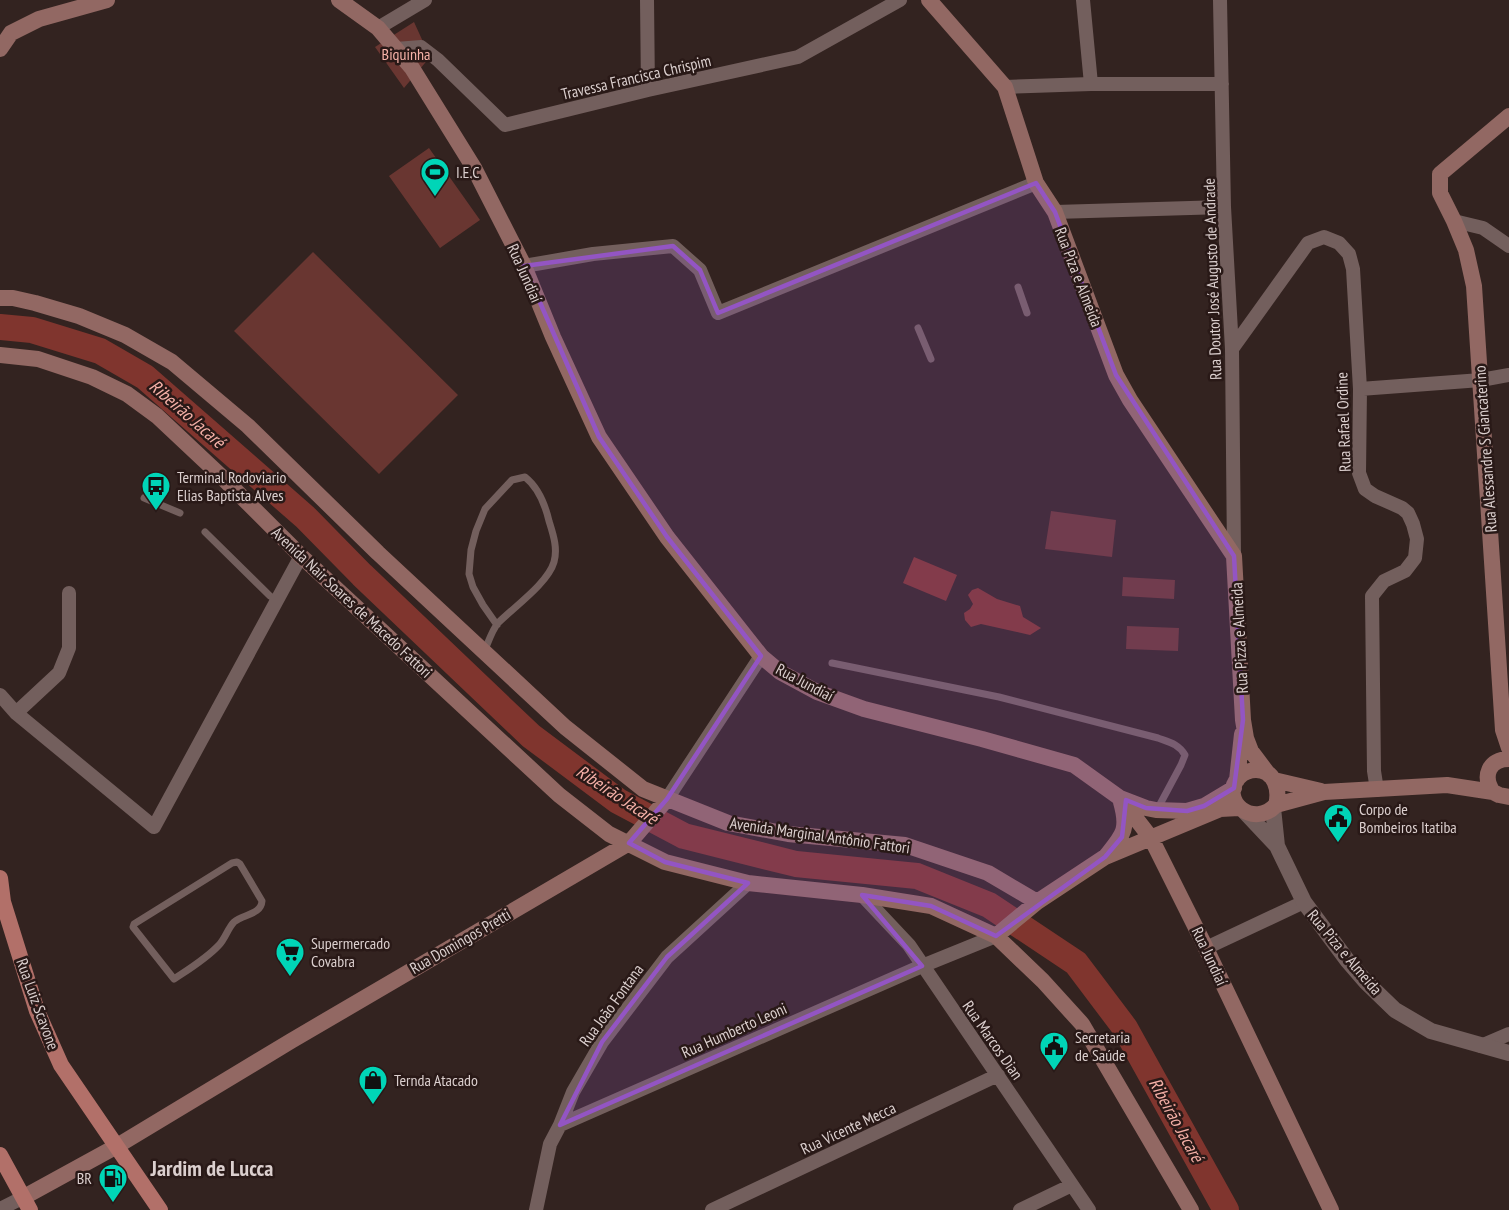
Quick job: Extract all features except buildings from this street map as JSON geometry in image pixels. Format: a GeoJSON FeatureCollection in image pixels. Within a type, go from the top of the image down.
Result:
{"type":"FeatureCollection","features":[{"type":"Feature","properties":{"kind":"main road"},"geometry":{"type":"LineString","coordinates":[[0,48],[11,33],[39,19],[107,0]]}},
{"type":"Feature","properties":{"kind":"main road","name":"Rua Jundiaí"},"geometry":{"type":"LineString","coordinates":[[339,0],[378,28],[412,68],[474,168],[524,266],[599,438],[667,537],[760,656],[780,672],[817,692],[864,709],[1074,765],[1120,798],[1151,838],[1331,1210]]}},
{"type":"Feature","properties":{"kind":"main road","name":"Rua Piza e Almeida"},"geometry":{"type":"LineString","coordinates":[[929,0],[1005,87],[1036,183],[1055,212],[1116,375],[1130,400],[1234,556]]}},
{"type":"Feature","properties":{"kind":"main road","name":"Rua Alessandre S Giancaterino"},"geometry":{"type":"LineString","coordinates":[[1497,765],[1503,730],[1474,286],[1466,250],[1440,193],[1440,174],[1509,116]]}},
{"type":"Feature","properties":{"kind":"main road","name":"Avenida Marginal Antônio Fattori"},"geometry":{"type":"LineString","coordinates":[[0,298],[13,298],[35,303],[79,316],[125,335],[172,362],[248,426],[378,553],[565,728],[643,789],[664,802],[728,823],[788,834],[905,845],[988,873],[1034,906]]}},
{"type":"Feature","properties":{"kind":"main road","name":"Avenida Nair Soares de Macedo Fattori"},"geometry":{"type":"LineString","coordinates":[[0,355],[38,359],[92,377],[127,394],[157,416],[301,556],[559,795],[609,834],[631,840],[665,862],[748,883],[862,895],[931,906],[1001,932],[1082,1024],[1191,1210]]}},
{"type":"Feature","properties":{"kind":"main road","name":"Rua Pizza e Almeida"},"geometry":{"type":"LineString","coordinates":[[1234,556],[1243,720],[1246,738],[1251,751],[1271,777]]}},
{"type":"Feature","properties":{"kind":"main road","name":"Rua Pizza e Almeida"},"geometry":{"type":"LineString","coordinates":[[1235,784],[1243,720]]}},
{"type":"Feature","properties":{"kind":"main road","name":"Rua Alessandre S Giancaterino"},"geometry":{"type":"LineString","coordinates":[[1503,730],[1509,748]]}},
{"type":"Feature","properties":{"kind":"main road"},"geometry":{"type":"LineString","coordinates":[[1448,785],[1497,765]]}},
{"type":"Feature","properties":{"kind":"main road"},"geometry":{"type":"LineString","coordinates":[[1497,765],[1489,786],[1501,794]]}},
{"type":"Feature","properties":{"kind":"main road"},"geometry":{"type":"LineString","coordinates":[[1120,798],[1156,810],[1187,811],[1204,806],[1235,784],[1242,775],[1255,770],[1262,771],[1271,777],[1324,792]]}},
{"type":"Feature","properties":{"kind":"main road"},"geometry":{"type":"LineString","coordinates":[[1271,777],[1277,786],[1275,807]]}},
{"type":"Feature","properties":{"kind":"main road"},"geometry":{"type":"LineString","coordinates":[[1235,784],[1233,795],[1235,802],[1242,810]]}},
{"type":"Feature","properties":{"kind":"main road"},"geometry":{"type":"LineString","coordinates":[[1001,932],[1105,857],[1220,809],[1260,814],[1324,792],[1448,785],[1501,794]]}},
{"type":"Feature","properties":{"kind":"main road"},"geometry":{"type":"LineString","coordinates":[[1105,857],[1122,837],[1125,816],[1120,798]]}},
{"type":"Feature","properties":{"kind":"main road","name":"Rua Domingos Pretti"},"geometry":{"type":"LineString","coordinates":[[27,1204],[117,1146],[369,994],[631,840],[664,802]]}},
{"type":"Feature","properties":{"kind":"main road","name":"Rua Luiz Scavone"},"geometry":{"type":"LineString","coordinates":[[0,878],[3,902],[37,1011],[61,1065],[160,1210]]}},
{"type":"Feature","properties":{"kind":"main road"},"geometry":{"type":"LineString","coordinates":[[0,1155],[27,1204]]}},
{"type":"Feature","properties":{"kind":"street"},"geometry":{"type":"LineString","coordinates":[[378,28],[425,0]]}},
{"type":"Feature","properties":{"kind":"street"},"geometry":{"type":"LineString","coordinates":[[647,0],[648,90]]}},
{"type":"Feature","properties":{"kind":"street","name":"Travessa Francisca Chrispim"},"geometry":{"type":"LineString","coordinates":[[396,49],[421,47],[438,60],[505,125],[798,57],[900,0]]}},
{"type":"Feature","properties":{"kind":"street"},"geometry":{"type":"LineString","coordinates":[[1083,0],[1091,84]]}},
{"type":"Feature","properties":{"kind":"street","name":"Rua Doutor José Augusto de Andrade"},"geometry":{"type":"LineString","coordinates":[[1220,0],[1224,207],[1232,349],[1234,556]]}},
{"type":"Feature","properties":{"kind":"street"},"geometry":{"type":"LineString","coordinates":[[1005,87],[1091,84],[1222,84]]}},
{"type":"Feature","properties":{"kind":"street"},"geometry":{"type":"LineString","coordinates":[[524,266],[592,254],[673,246],[700,270],[718,313],[1036,183]]}},
{"type":"Feature","properties":{"kind":"street"},"geometry":{"type":"LineString","coordinates":[[1055,212],[1224,207]]}},
{"type":"Feature","properties":{"kind":"street"},"geometry":{"type":"LineString","coordinates":[[1454,220],[1483,228],[1509,246]]}},
{"type":"Feature","properties":{"kind":"street","name":"Rua Rafael Ordine"},"geometry":{"type":"LineString","coordinates":[[1232,349],[1308,243],[1324,237],[1339,243],[1349,254],[1353,269],[1360,389],[1359,473],[1365,489],[1408,513],[1417,539],[1415,558],[1405,571],[1384,581],[1372,596],[1374,771],[1377,790]]}},
{"type":"Feature","properties":{"kind":"street"},"geometry":{"type":"LineString","coordinates":[[1360,389],[1481,380],[1509,375]]}},
{"type":"Feature","properties":{"kind":"street"},"geometry":{"type":"LineString","coordinates":[[0,695],[16,713],[154,827],[301,556]]}},
{"type":"Feature","properties":{"kind":"street"},"geometry":{"type":"LineString","coordinates":[[16,713],[59,673],[69,648],[69,593]]}},
{"type":"Feature","properties":{"kind":"street","name":"Rua Domingos Pretti"},"geometry":{"type":"LineString","coordinates":[[664,802],[760,656]]}},
{"type":"Feature","properties":{"kind":"street"},"geometry":{"type":"LineString","coordinates":[[1275,807],[1277,846]]}},
{"type":"Feature","properties":{"kind":"street"},"geometry":{"type":"LineString","coordinates":[[1242,810],[1277,846]]}},
{"type":"Feature","properties":{"kind":"street","name":"Rua Piza e Almeida"},"geometry":{"type":"LineString","coordinates":[[1277,846],[1304,902],[1347,960],[1395,1010],[1431,1031],[1509,1053]]}},
{"type":"Feature","properties":{"kind":"street","name":"Rua João Fontana"},"geometry":{"type":"LineString","coordinates":[[536,1210],[550,1144],[573,1092],[602,1042],[667,957],[748,883]]}},
{"type":"Feature","properties":{"kind":"street","name":"Rua Marcos Dian"},"geometry":{"type":"LineString","coordinates":[[862,895],[909,945],[1089,1210]]}},
{"type":"Feature","properties":{"kind":"street"},"geometry":{"type":"LineString","coordinates":[[1206,948],[1304,902]]}},
{"type":"Feature","properties":{"kind":"street","name":"Rua Humberto Leoni"},"geometry":{"type":"LineString","coordinates":[[560,1125],[1001,932]]}},
{"type":"Feature","properties":{"kind":"street"},"geometry":{"type":"LineString","coordinates":[[1481,1046],[1509,1034]]}},
{"type":"Feature","properties":{"kind":"street","name":"Rua Vicente Mecca"},"geometry":{"type":"LineString","coordinates":[[712,1210],[998,1075]]}},
{"type":"Feature","properties":{"kind":"street"},"geometry":{"type":"LineString","coordinates":[[1020,1210],[1072,1185]]}},
{"type":"Feature","properties":{"kind":"street","name":"Rua Domingos Pretti"},"geometry":{"type":"LineString","coordinates":[[0,1209],[27,1204]]}},
{"type":"Feature","properties":{"kind":"lane"},"geometry":{"type":"LineString","coordinates":[[1018,287],[1027,313]]}},
{"type":"Feature","properties":{"kind":"lane"},"geometry":{"type":"LineString","coordinates":[[918,328],[931,359]]}},
{"type":"Feature","properties":{"kind":"lane"},"geometry":{"type":"LineString","coordinates":[[484,652],[496,624],[547,576],[554,562],[556,545],[547,512],[538,491],[525,477],[512,480],[485,509],[471,550],[469,574],[473,587],[496,624]]}},
{"type":"Feature","properties":{"kind":"lane"},"geometry":{"type":"LineString","coordinates":[[144,498],[180,513]]}},
{"type":"Feature","properties":{"kind":"lane"},"geometry":{"type":"LineString","coordinates":[[205,532],[270,596],[277,600]]}},
{"type":"Feature","properties":{"kind":"lane"},"geometry":{"type":"LineString","coordinates":[[832,663],[999,697],[1158,738],[1173,744],[1181,748],[1185,755],[1156,810]]}},
{"type":"Feature","properties":{"kind":"lane"},"geometry":{"type":"LineString","coordinates":[[237,862],[262,901],[262,905],[258,910],[234,922],[219,945],[174,979],[133,927],[138,921],[206,879],[237,862]]}},
{"type":"Feature","properties":{"kind":"highlighted area"},"geometry":{"type":"Polygon","coordinates":[[[1036,183],[1055,212],[1116,375],[1234,556],[1243,720],[1234,788],[1204,806],[1187,811],[1146,808],[1126,800],[1122,837],[1105,857],[996,936],[931,906],[862,895],[922,966],[560,1125],[602,1042],[667,957],[748,883],[665,862],[629,843],[667,799],[761,656],[667,537],[599,437],[524,266],[673,246],[700,270],[718,313],[1036,183]]]}},
{"type":"Feature","properties":{"kind":"green space","name":"Biquinha"},"geometry":{"type":"Polygon","coordinates":[[[414,22],[430,57],[404,88],[375,47],[414,22]]]}},
{"type":"Feature","properties":{"kind":"green space","name":"I.E.C"},"geometry":{"type":"Polygon","coordinates":[[[429,148],[480,220],[440,248],[389,176],[429,148]]]}},
{"type":"Feature","properties":{"kind":"green space"},"geometry":{"type":"Polygon","coordinates":[[[313,252],[458,395],[379,474],[234,331],[313,252]]]}},
{"type":"Feature","properties":{"kind":"green space"},"geometry":{"type":"Polygon","coordinates":[[[1051,511],[1116,520],[1112,557],[1045,549],[1051,511]]]}},
{"type":"Feature","properties":{"kind":"green space"},"geometry":{"type":"Polygon","coordinates":[[[1123,577],[1175,580],[1174,599],[1122,596],[1123,577]]]}},
{"type":"Feature","properties":{"kind":"green space"},"geometry":{"type":"Polygon","coordinates":[[[1127,626],[1179,628],[1178,651],[1126,649],[1127,626]]]}},
{"type":"Feature","properties":{"kind":"shaded area"},"geometry":{"type":"Polygon","coordinates":[[[914,557],[957,575],[946,601],[903,583],[914,557]]]}},
{"type":"Feature","properties":{"kind":"shaded area"},"geometry":{"type":"Polygon","coordinates":[[[978,588],[997,599],[1020,606],[1023,617],[1041,628],[1030,635],[981,624],[971,627],[965,620],[964,613],[973,604],[968,595],[972,590],[978,588]]]}},
{"type":"Feature","properties":{"kind":"waterway","name":"Ribeirão Jacaré"},"geometry":{"type":"LineString","coordinates":[[0,327],[32,330],[100,351],[145,377],[305,517],[362,575],[531,736],[618,801],[684,836],[796,864],[917,876],[989,905],[1076,963],[1125,1028],[1226,1210]]}},
{"type":"Feature","properties":{"kind":"place","name":"I.E.C"},"geometry":{"type":"Point","coordinates":[435,198]}},
{"type":"Feature","properties":{"kind":"place","name":"Terminal Rodoviario Elias Baptista Alves"},"geometry":{"type":"Point","coordinates":[156,512]}},
{"type":"Feature","properties":{"kind":"place","name":"Corpo de Bombeiros Itatiba"},"geometry":{"type":"Point","coordinates":[1338,844]}},
{"type":"Feature","properties":{"kind":"place","name":"Supermercado Covabra"},"geometry":{"type":"Point","coordinates":[290,978]}},
{"type":"Feature","properties":{"kind":"place","name":"Secretaria de Saúde"},"geometry":{"type":"Point","coordinates":[1054,1072]}},
{"type":"Feature","properties":{"kind":"place","name":"Ternda Atacado"},"geometry":{"type":"Point","coordinates":[373,1106]}},
{"type":"Feature","properties":{"kind":"place","name":"BR"},"geometry":{"type":"Point","coordinates":[113,1204]}},
{"type":"Feature","properties":{"kind":"district","name":"Jardim de Lucca"},"geometry":{"type":"Point","coordinates":[212,1168]}}]}
